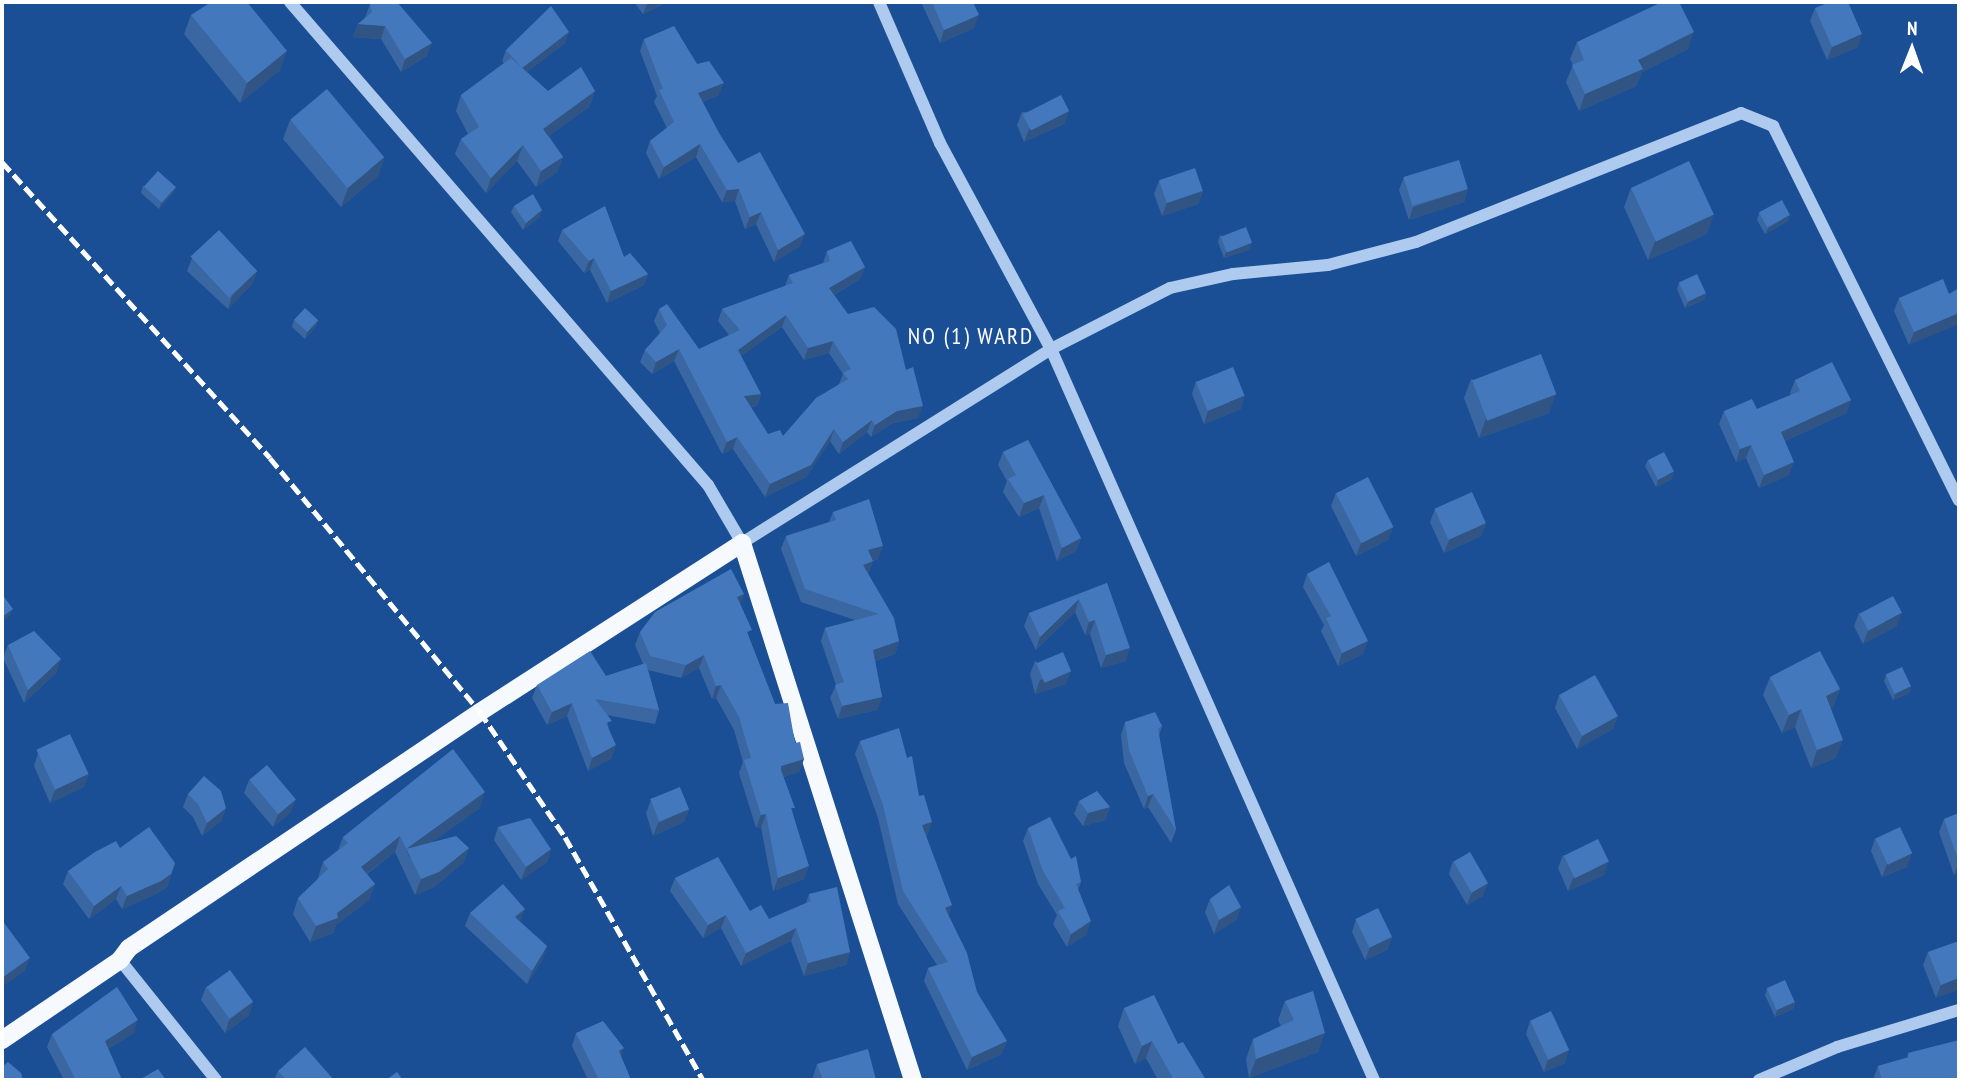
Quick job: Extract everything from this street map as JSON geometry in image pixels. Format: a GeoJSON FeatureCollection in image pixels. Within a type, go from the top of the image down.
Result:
{"type":"FeatureCollection","features":[{"type":"Feature","properties":{"kind":"main road"},"geometry":{"type":"LineString","coordinates":[[2,1040],[120,960],[129,948],[457,728],[742,543],[912,1080]]}},
{"type":"Feature","properties":{"kind":"street"},"geometry":{"type":"LineString","coordinates":[[290,2],[708,485],[742,543],[1051,349],[1170,288],[1233,274],[1328,265],[1416,242],[1741,113],[1773,126],[1959,500]]}},
{"type":"Feature","properties":{"kind":"street"},"geometry":{"type":"LineString","coordinates":[[879,2],[940,143],[1051,349],[1374,1080]]}},
{"type":"Feature","properties":{"kind":"street"},"geometry":{"type":"LineString","coordinates":[[120,960],[216,1080]]}},
{"type":"Feature","properties":{"kind":"street"},"geometry":{"type":"LineString","coordinates":[[1759,1080],[1837,1047],[1959,1010]]}},
{"type":"Feature","properties":{"kind":"building"},"geometry":{"type":"Polygon","coordinates":[[[211,2],[247,2],[287,51],[247,83],[191,15],[211,2]]]}},
{"type":"Feature","properties":{"kind":"building"},"geometry":{"type":"Polygon","coordinates":[[[397,2],[432,43],[405,59],[385,26],[358,24],[372,12],[370,4],[397,2]]]}},
{"type":"Feature","properties":{"kind":"building"},"geometry":{"type":"Polygon","coordinates":[[[932,2],[973,2],[979,15],[944,30],[932,2]]]}},
{"type":"Feature","properties":{"kind":"building"},"geometry":{"type":"Polygon","coordinates":[[[1662,2],[1679,2],[1694,32],[1638,60],[1643,69],[1585,94],[1572,65],[1584,60],[1577,42],[1662,2]]]}},
{"type":"Feature","properties":{"kind":"building"},"geometry":{"type":"Polygon","coordinates":[[[1830,2],[1848,2],[1862,34],[1832,47],[1815,8],[1830,2]]]}},
{"type":"Feature","properties":{"kind":"building"},"geometry":{"type":"Polygon","coordinates":[[[551,6],[569,32],[522,68],[506,50],[551,6]]]}},
{"type":"Feature","properties":{"kind":"building"},"geometry":{"type":"Polygon","coordinates":[[[674,26],[697,64],[709,61],[724,83],[698,93],[719,133],[738,163],[760,152],[805,234],[778,250],[761,212],[750,217],[739,189],[727,190],[700,144],[664,167],[650,141],[674,122],[659,90],[663,89],[644,39],[674,26]]]}},
{"type":"Feature","properties":{"kind":"building"},"geometry":{"type":"Polygon","coordinates":[[[511,58],[548,91],[581,67],[595,91],[543,129],[563,157],[541,171],[523,145],[491,178],[461,139],[479,127],[461,95],[511,58]]]}},
{"type":"Feature","properties":{"kind":"building"},"geometry":{"type":"Polygon","coordinates":[[[327,89],[384,157],[347,188],[290,120],[327,89]]]}},
{"type":"Feature","properties":{"kind":"building"},"geometry":{"type":"Polygon","coordinates":[[[1061,95],[1069,111],[1031,131],[1023,115],[1061,95]]]}},
{"type":"Feature","properties":{"kind":"building"},"geometry":{"type":"Polygon","coordinates":[[[1459,160],[1468,189],[1412,206],[1404,177],[1459,160]]]}},
{"type":"Feature","properties":{"kind":"building"},"geometry":{"type":"Polygon","coordinates":[[[1689,161],[1714,214],[1656,242],[1631,188],[1689,161]]]}},
{"type":"Feature","properties":{"kind":"building"},"geometry":{"type":"Polygon","coordinates":[[[1195,168],[1203,191],[1167,203],[1159,180],[1195,168]]]}},
{"type":"Feature","properties":{"kind":"building"},"geometry":{"type":"Polygon","coordinates":[[[158,171],[176,187],[162,203],[144,187],[158,171]]]}},
{"type":"Feature","properties":{"kind":"building"},"geometry":{"type":"Polygon","coordinates":[[[533,194],[542,210],[526,223],[514,206],[533,194]]]}},
{"type":"Feature","properties":{"kind":"building"},"geometry":{"type":"Polygon","coordinates":[[[1782,200],[1790,215],[1767,227],[1759,212],[1782,200]]]}},
{"type":"Feature","properties":{"kind":"building"},"geometry":{"type":"Polygon","coordinates":[[[605,206],[624,257],[630,253],[648,274],[611,291],[594,258],[589,261],[562,230],[605,206]]]}},
{"type":"Feature","properties":{"kind":"building"},"geometry":{"type":"Polygon","coordinates":[[[1246,227],[1252,243],[1227,253],[1221,237],[1246,227]]]}},
{"type":"Feature","properties":{"kind":"building"},"geometry":{"type":"Polygon","coordinates":[[[219,230],[257,271],[229,298],[190,257],[219,230]]]}},
{"type":"Feature","properties":{"kind":"building"},"geometry":{"type":"Polygon","coordinates":[[[851,241],[865,267],[829,288],[848,314],[874,307],[896,329],[906,370],[913,367],[923,406],[897,411],[875,425],[872,420],[843,442],[834,429],[811,465],[770,484],[737,437],[727,442],[679,349],[656,362],[645,350],[667,325],[659,309],[667,304],[699,349],[740,330],[722,309],[793,283],[789,275],[830,261],[827,251],[851,241]],[[786,315],[738,350],[761,394],[744,396],[768,434],[780,430],[783,436],[816,398],[848,379],[843,373],[851,369],[833,341],[808,348],[786,315]]]}},
{"type":"Feature","properties":{"kind":"building"},"geometry":{"type":"Polygon","coordinates":[[[1697,274],[1706,293],[1688,301],[1679,282],[1697,274]]]}},
{"type":"Feature","properties":{"kind":"building"},"geometry":{"type":"Polygon","coordinates":[[[1943,279],[1949,294],[1959,288],[1959,313],[1914,332],[1899,298],[1943,279]]]}},
{"type":"Feature","properties":{"kind":"building"},"geometry":{"type":"Polygon","coordinates":[[[305,308],[318,320],[307,332],[294,320],[305,308]]]}},
{"type":"Feature","properties":{"kind":"building"},"geometry":{"type":"Polygon","coordinates":[[[1541,354],[1556,394],[1487,421],[1472,381],[1541,354]]]}},
{"type":"Feature","properties":{"kind":"building"},"geometry":{"type":"Polygon","coordinates":[[[1832,362],[1851,400],[1781,432],[1794,462],[1764,475],[1751,445],[1740,449],[1724,411],[1752,399],[1757,409],[1800,391],[1795,380],[1832,362]]]}},
{"type":"Feature","properties":{"kind":"building"},"geometry":{"type":"Polygon","coordinates":[[[1233,367],[1245,396],[1208,411],[1196,382],[1233,367]]]}},
{"type":"Feature","properties":{"kind":"building"},"geometry":{"type":"Polygon","coordinates":[[[1028,440],[1081,538],[1062,548],[1044,495],[1024,503],[1008,479],[1016,475],[1003,452],[1028,440]]]}},
{"type":"Feature","properties":{"kind":"building"},"geometry":{"type":"Polygon","coordinates":[[[1664,452],[1674,472],[1658,480],[1648,460],[1664,452]]]}},
{"type":"Feature","properties":{"kind":"building"},"geometry":{"type":"Polygon","coordinates":[[[1368,477],[1393,527],[1361,543],[1336,493],[1368,477]]]}},
{"type":"Feature","properties":{"kind":"building"},"geometry":{"type":"Polygon","coordinates":[[[1472,492],[1486,523],[1448,540],[1435,509],[1472,492]]]}},
{"type":"Feature","properties":{"kind":"building"},"geometry":{"type":"Polygon","coordinates":[[[869,499],[883,546],[868,550],[873,561],[863,565],[894,618],[899,641],[873,650],[882,697],[842,706],[835,685],[844,682],[825,628],[879,614],[805,589],[786,536],[836,520],[833,512],[869,499]]]}},
{"type":"Feature","properties":{"kind":"building"},"geometry":{"type":"Polygon","coordinates":[[[1329,562],[1368,641],[1342,653],[1326,618],[1331,616],[1307,574],[1329,562]]]}},
{"type":"Feature","properties":{"kind":"building"},"geometry":{"type":"Polygon","coordinates":[[[731,569],[744,594],[737,597],[752,630],[747,632],[775,704],[788,703],[795,743],[800,742],[804,759],[781,766],[781,770],[795,808],[791,808],[809,866],[778,878],[766,814],[761,815],[744,760],[751,758],[739,717],[721,685],[716,686],[704,655],[686,665],[650,656],[640,632],[655,612],[731,569]]]}},
{"type":"Feature","properties":{"kind":"building"},"geometry":{"type":"Polygon","coordinates":[[[1107,583],[1130,648],[1106,655],[1095,620],[1089,622],[1079,599],[1040,637],[1029,613],[1107,583]]]}},
{"type":"Feature","properties":{"kind":"building"},"geometry":{"type":"Polygon","coordinates":[[[2,594],[13,609],[2,617],[2,594]]]}},
{"type":"Feature","properties":{"kind":"building"},"geometry":{"type":"Polygon","coordinates":[[[1893,596],[1902,613],[1868,631],[1859,614],[1893,596]]]}},
{"type":"Feature","properties":{"kind":"building"},"geometry":{"type":"Polygon","coordinates":[[[34,631],[61,659],[28,690],[8,645],[34,631]]]}},
{"type":"Feature","properties":{"kind":"building"},"geometry":{"type":"Polygon","coordinates":[[[590,651],[606,676],[646,663],[659,710],[595,699],[612,721],[606,723],[616,745],[592,758],[572,703],[552,712],[537,685],[590,651]]]}},
{"type":"Feature","properties":{"kind":"building"},"geometry":{"type":"Polygon","coordinates":[[[1820,651],[1840,689],[1826,696],[1843,740],[1817,750],[1801,709],[1789,715],[1770,677],[1820,651]]]}},
{"type":"Feature","properties":{"kind":"building"},"geometry":{"type":"Polygon","coordinates":[[[1063,652],[1071,671],[1045,683],[1036,663],[1063,652]]]}},
{"type":"Feature","properties":{"kind":"building"},"geometry":{"type":"Polygon","coordinates":[[[1902,667],[1911,686],[1895,694],[1886,675],[1902,667]]]}},
{"type":"Feature","properties":{"kind":"building"},"geometry":{"type":"Polygon","coordinates":[[[1595,675],[1618,716],[1582,736],[1559,695],[1595,675]]]}},
{"type":"Feature","properties":{"kind":"building"},"geometry":{"type":"Polygon","coordinates":[[[1155,712],[1162,726],[1158,729],[1176,830],[1153,794],[1148,796],[1129,750],[1125,722],[1155,712]]]}},
{"type":"Feature","properties":{"kind":"building"},"geometry":{"type":"Polygon","coordinates":[[[899,728],[907,758],[912,756],[919,796],[924,795],[932,822],[922,825],[952,905],[945,908],[967,953],[977,992],[1007,1041],[972,1057],[928,968],[948,962],[903,891],[883,805],[860,741],[899,728]]]}},
{"type":"Feature","properties":{"kind":"building"},"geometry":{"type":"Polygon","coordinates":[[[70,734],[89,774],[55,790],[36,750],[70,734]]]}},
{"type":"Feature","properties":{"kind":"building"},"geometry":{"type":"Polygon","coordinates":[[[453,749],[485,792],[406,849],[400,836],[361,867],[375,884],[337,913],[338,918],[316,926],[298,898],[328,869],[323,862],[348,843],[343,837],[453,749]]]}},
{"type":"Feature","properties":{"kind":"building"},"geometry":{"type":"Polygon","coordinates":[[[267,765],[296,799],[278,814],[249,780],[267,765]]]}},
{"type":"Feature","properties":{"kind":"building"},"geometry":{"type":"Polygon","coordinates":[[[204,776],[221,791],[226,808],[207,823],[198,804],[188,794],[204,776]]]}},
{"type":"Feature","properties":{"kind":"building"},"geometry":{"type":"Polygon","coordinates":[[[680,787],[689,809],[659,821],[650,799],[680,787]]]}},
{"type":"Feature","properties":{"kind":"building"},"geometry":{"type":"Polygon","coordinates":[[[1097,791],[1110,807],[1088,813],[1079,801],[1097,791]]]}},
{"type":"Feature","properties":{"kind":"building"},"geometry":{"type":"Polygon","coordinates":[[[1959,813],[1959,862],[1944,819],[1959,813]]]}},
{"type":"Feature","properties":{"kind":"building"},"geometry":{"type":"Polygon","coordinates":[[[1050,817],[1071,859],[1076,856],[1081,882],[1076,884],[1091,921],[1071,934],[1058,911],[1065,908],[1043,871],[1028,828],[1050,817]]]}},
{"type":"Feature","properties":{"kind":"building"},"geometry":{"type":"Polygon","coordinates":[[[530,818],[551,849],[526,867],[498,827],[530,818]]]}},
{"type":"Feature","properties":{"kind":"building"},"geometry":{"type":"Polygon","coordinates":[[[149,827],[175,863],[171,874],[127,896],[121,886],[94,906],[68,871],[116,841],[120,848],[149,827]]]}},
{"type":"Feature","properties":{"kind":"building"},"geometry":{"type":"Polygon","coordinates":[[[1900,827],[1912,853],[1888,865],[1876,838],[1900,827]]]}},
{"type":"Feature","properties":{"kind":"building"},"geometry":{"type":"Polygon","coordinates":[[[456,836],[469,848],[439,872],[421,879],[406,849],[456,836]]]}},
{"type":"Feature","properties":{"kind":"building"},"geometry":{"type":"Polygon","coordinates":[[[1598,839],[1609,861],[1575,878],[1564,856],[1598,839]]]}},
{"type":"Feature","properties":{"kind":"building"},"geometry":{"type":"Polygon","coordinates":[[[1470,852],[1488,883],[1472,893],[1454,862],[1470,852]]]}},
{"type":"Feature","properties":{"kind":"building"},"geometry":{"type":"Polygon","coordinates":[[[718,857],[750,911],[761,905],[769,919],[811,901],[809,894],[837,887],[850,952],[808,963],[796,928],[746,953],[726,915],[708,925],[675,878],[718,857]]]}},
{"type":"Feature","properties":{"kind":"building"},"geometry":{"type":"Polygon","coordinates":[[[503,884],[525,909],[515,917],[547,946],[532,971],[470,913],[503,884]]]}},
{"type":"Feature","properties":{"kind":"building"},"geometry":{"type":"Polygon","coordinates":[[[1229,885],[1241,907],[1219,920],[1210,899],[1229,885]]]}},
{"type":"Feature","properties":{"kind":"building"},"geometry":{"type":"Polygon","coordinates":[[[1378,908],[1392,937],[1370,948],[1356,919],[1378,908]]]}},
{"type":"Feature","properties":{"kind":"building"},"geometry":{"type":"Polygon","coordinates":[[[2,920],[30,958],[2,978],[2,920]]]}},
{"type":"Feature","properties":{"kind":"building"},"geometry":{"type":"Polygon","coordinates":[[[1959,941],[1959,978],[1941,985],[1928,952],[1959,941]]]}},
{"type":"Feature","properties":{"kind":"building"},"geometry":{"type":"Polygon","coordinates":[[[230,970],[253,1002],[229,1019],[207,987],[230,970]]]}},
{"type":"Feature","properties":{"kind":"building"},"geometry":{"type":"Polygon","coordinates":[[[1785,980],[1795,1002],[1776,1010],[1767,988],[1785,980]]]}},
{"type":"Feature","properties":{"kind":"building"},"geometry":{"type":"Polygon","coordinates":[[[117,987],[138,1020],[105,1041],[122,1080],[76,1080],[52,1034],[117,987]]]}},
{"type":"Feature","properties":{"kind":"building"},"geometry":{"type":"Polygon","coordinates":[[[1313,991],[1325,1033],[1256,1059],[1253,1039],[1294,1020],[1285,1001],[1313,991]]]}},
{"type":"Feature","properties":{"kind":"building"},"geometry":{"type":"Polygon","coordinates":[[[1154,995],[1178,1044],[1183,1042],[1206,1080],[1174,1080],[1152,1041],[1142,1046],[1124,1008],[1154,995]]]}},
{"type":"Feature","properties":{"kind":"building"},"geometry":{"type":"Polygon","coordinates":[[[1551,1011],[1569,1050],[1548,1060],[1530,1021],[1551,1011]]]}},
{"type":"Feature","properties":{"kind":"building"},"geometry":{"type":"Polygon","coordinates":[[[603,1021],[624,1048],[619,1051],[631,1080],[599,1080],[576,1033],[603,1021]]]}},
{"type":"Feature","properties":{"kind":"building"},"geometry":{"type":"Polygon","coordinates":[[[1959,1040],[1959,1080],[1882,1080],[1878,1066],[1909,1057],[1908,1053],[1959,1040]]]}},
{"type":"Feature","properties":{"kind":"building"},"geometry":{"type":"Polygon","coordinates":[[[305,1047],[334,1080],[287,1080],[278,1071],[305,1047]]]}},
{"type":"Feature","properties":{"kind":"building"},"geometry":{"type":"Polygon","coordinates":[[[868,1049],[876,1080],[823,1080],[817,1064],[868,1049]]]}},
{"type":"Feature","properties":{"kind":"building"},"geometry":{"type":"Polygon","coordinates":[[[8,1062],[21,1073],[23,1080],[2,1080],[2,1067],[8,1062]]]}},
{"type":"Feature","properties":{"kind":"building"},"geometry":{"type":"Polygon","coordinates":[[[158,1069],[166,1080],[139,1080],[158,1069]]]}},
{"type":"Feature","properties":{"kind":"building"},"geometry":{"type":"Polygon","coordinates":[[[397,1072],[403,1080],[386,1080],[397,1072]]]}},
{"type":"Feature","properties":{"kind":"railway"},"geometry":{"type":"LineString","coordinates":[[2,162],[270,458],[480,712],[565,837],[703,1080]]}},
{"type":"Feature","properties":{"kind":"district","name":"NO (1) WARD"},"geometry":{"type":"Point","coordinates":[971,336]}}]}
